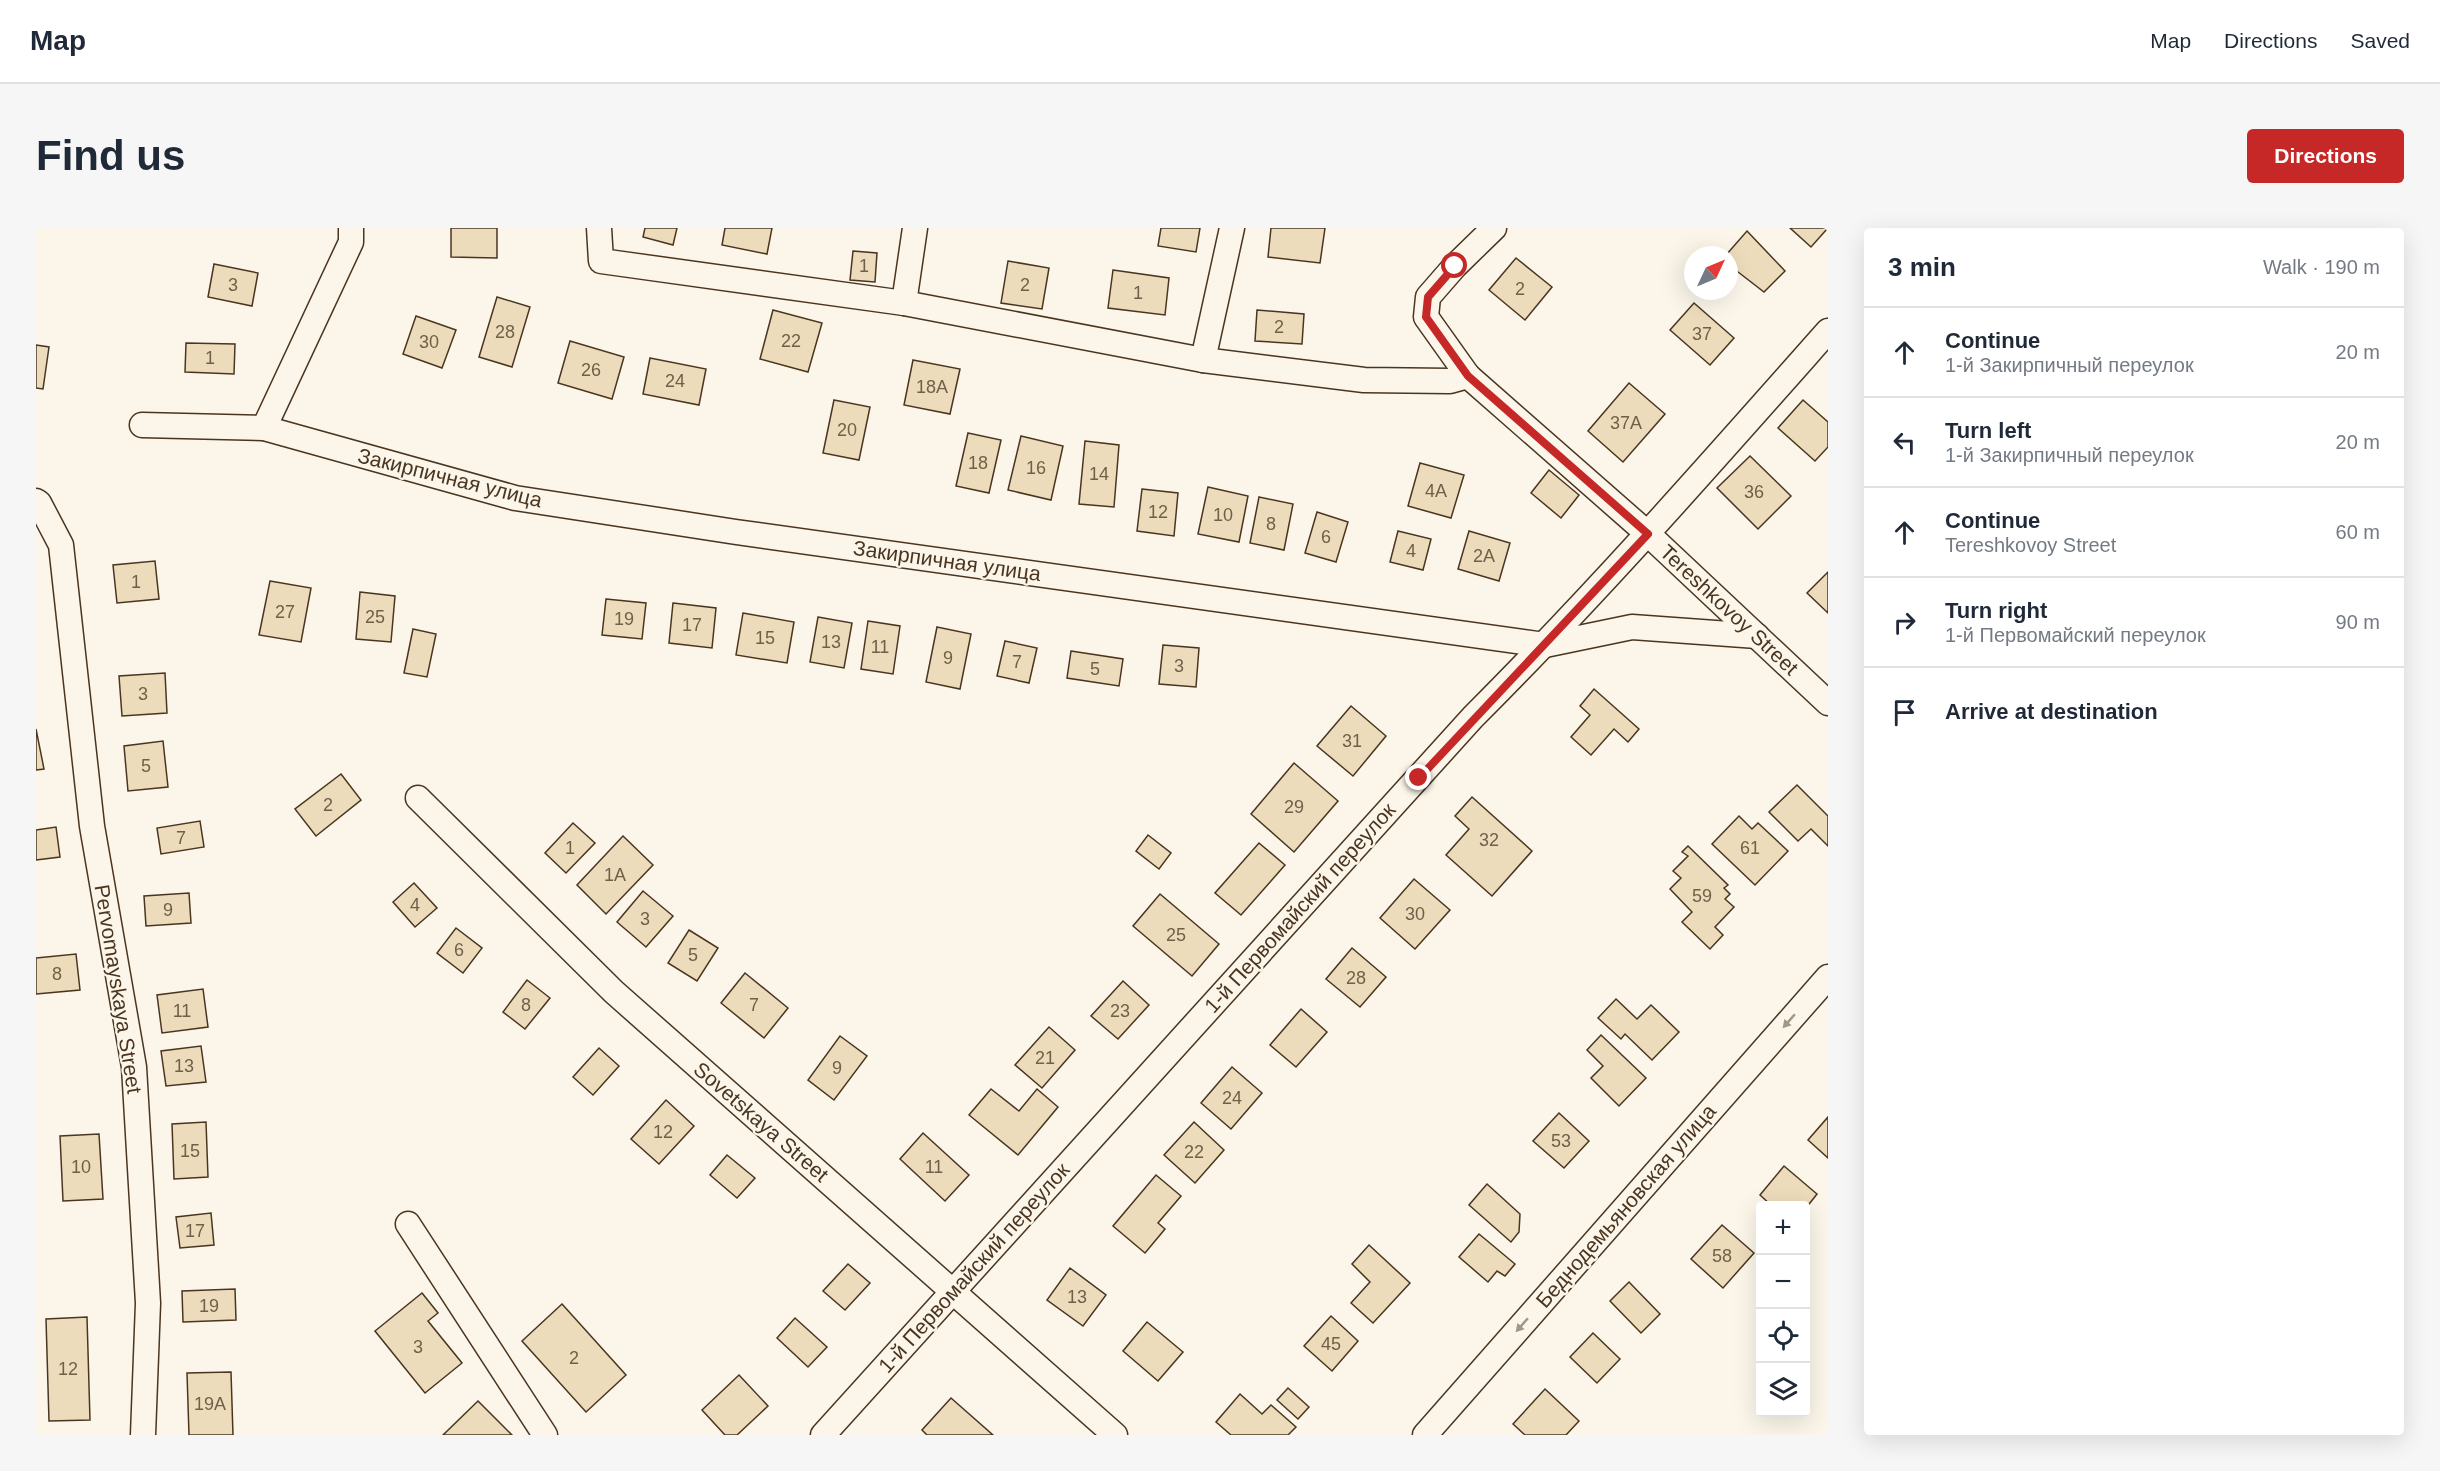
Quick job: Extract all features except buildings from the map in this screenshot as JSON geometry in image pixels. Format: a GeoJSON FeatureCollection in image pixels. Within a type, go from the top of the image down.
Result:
{"type":"FeatureCollection","features":[{"type":"Feature","properties":{"kind":"street"},"geometry":{"type":"LineString","coordinates":[[264,428],[351,242],[351,228]]}},
{"type":"Feature","properties":{"kind":"street"},"geometry":{"type":"LineString","coordinates":[[599,228],[601,261],[904,303],[1203,360],[1364,380],[1450,381],[1468,376]]}},
{"type":"Feature","properties":{"kind":"street"},"geometry":{"type":"LineString","coordinates":[[904,303],[915,228]]}},
{"type":"Feature","properties":{"kind":"street"},"geometry":{"type":"LineString","coordinates":[[1203,360],[1232,228]]}},
{"type":"Feature","properties":{"kind":"street","name":"Tereshkovoy Street"},"geometry":{"type":"LineString","coordinates":[[1494,228],[1455,266],[1428,297],[1426,317],[1468,376],[1648,534],[1828,703]]}},
{"type":"Feature","properties":{"kind":"street","name":"1-й Первомайский переулок"},"geometry":{"type":"LineString","coordinates":[[823,1435],[1473,717],[1545,645],[1648,534],[1828,331]]}},
{"type":"Feature","properties":{"kind":"street","name":"Закирпичная улица"},"geometry":{"type":"LineString","coordinates":[[142,424],[264,428],[515,498],[736,532],[1545,645],[1632,627],[1757,636]]}},
{"type":"Feature","properties":{"kind":"street","name":"Pervomayskaya Street"},"geometry":{"type":"LineString","coordinates":[[36,501],[61,545],[92,826],[134,1067],[148,1303],[143,1435]]}},
{"type":"Feature","properties":{"kind":"street","name":"Sovetskaya Street"},"geometry":{"type":"LineString","coordinates":[[418,798],[614,992],[1115,1435]]}},
{"type":"Feature","properties":{"kind":"street","name":"Беднодемьяновская улица"},"geometry":{"type":"LineString","coordinates":[[1425,1435],[1828,977]]}},
{"type":"Feature","properties":{"kind":"street"},"geometry":{"type":"LineString","coordinates":[[408,1224],[545,1435]]}},
{"type":"Feature","properties":{"kind":"route"},"geometry":{"type":"LineString","coordinates":[[1419,778],[1473,717],[1545,645],[1648,534],[1468,376],[1426,317],[1428,297],[1455,266]]}}]}
